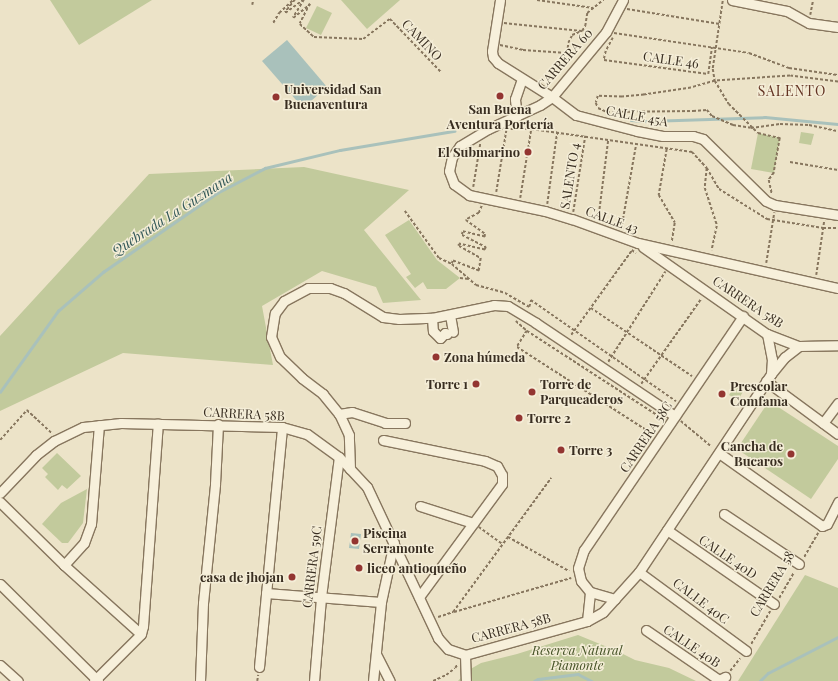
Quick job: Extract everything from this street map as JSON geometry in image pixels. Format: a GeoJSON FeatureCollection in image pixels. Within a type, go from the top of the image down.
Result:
{"type":"FeatureCollection","features":[{"type":"Feature","properties":{"kind":"street"},"geometry":{"type":"LineString","coordinates":[[493,46],[500,0]]}},
{"type":"Feature","properties":{"kind":"street"},"geometry":{"type":"LineString","coordinates":[[732,0],[787,11],[809,23],[838,27]]}},
{"type":"Feature","properties":{"kind":"street","name":"CARRERA 60"},"geometry":{"type":"LineString","coordinates":[[488,129],[540,105],[552,97],[606,32],[621,4]]}},
{"type":"Feature","properties":{"kind":"street","name":"CALLE 45A"},"geometry":{"type":"LineString","coordinates":[[493,46],[493,57],[498,63],[552,97],[576,115],[604,123],[663,136],[693,136],[703,139],[751,188],[766,201],[775,205]]}},
{"type":"Feature","properties":{"kind":"street"},"geometry":{"type":"LineString","coordinates":[[517,116],[515,99],[522,79]]}},
{"type":"Feature","properties":{"kind":"street","name":"CALLE 43"},"geometry":{"type":"LineString","coordinates":[[488,129],[460,146],[452,157],[449,171],[454,184],[471,196],[545,211],[572,219],[638,244],[710,258],[765,273],[838,288]]}},
{"type":"Feature","properties":{"kind":"street"},"geometry":{"type":"LineString","coordinates":[[775,205],[838,215]]}},
{"type":"Feature","properties":{"kind":"street","name":"CARRERA 58B"},"geometry":{"type":"LineString","coordinates":[[638,244],[767,334],[799,346]]}},
{"type":"Feature","properties":{"kind":"street"},"geometry":{"type":"LineString","coordinates":[[350,469],[349,435],[339,414],[323,394],[302,378],[280,357],[271,337],[275,313],[284,301],[308,288],[330,288],[344,293],[383,317],[432,318],[494,304],[508,306],[536,323],[675,416]]}},
{"type":"Feature","properties":{"kind":"street"},"geometry":{"type":"LineString","coordinates":[[432,318],[433,331],[440,338],[445,333],[450,333],[450,315]]}},
{"type":"Feature","properties":{"kind":"street","name":"CARRERA 58C"},"geometry":{"type":"LineString","coordinates":[[578,576],[578,568],[584,550],[743,316]]}},
{"type":"Feature","properties":{"kind":"street"},"geometry":{"type":"LineString","coordinates":[[767,334],[772,360],[769,377],[822,423],[838,434]]}},
{"type":"Feature","properties":{"kind":"street"},"geometry":{"type":"LineString","coordinates":[[799,346],[838,345]]}},
{"type":"Feature","properties":{"kind":"street","name":"CARRERA 58B"},"geometry":{"type":"LineString","coordinates":[[0,493],[36,455],[58,439],[84,427],[121,423],[282,426],[307,434],[339,457],[367,487],[438,638],[448,649],[463,654],[587,621],[603,612],[639,572],[769,377],[785,357],[799,346]]}},
{"type":"Feature","properties":{"kind":"street"},"geometry":{"type":"LineString","coordinates":[[822,423],[838,403]]}},
{"type":"Feature","properties":{"kind":"street"},"geometry":{"type":"LineString","coordinates":[[339,414],[352,412],[385,423],[405,423]]}},
{"type":"Feature","properties":{"kind":"street"},"geometry":{"type":"LineString","coordinates":[[0,584],[96,680],[141,634],[143,626],[158,424]]}},
{"type":"Feature","properties":{"kind":"street"},"geometry":{"type":"LineString","coordinates":[[200,681],[203,603],[215,484],[218,424]]}},
{"type":"Feature","properties":{"kind":"street"},"geometry":{"type":"LineString","coordinates":[[64,565],[84,543],[91,524],[99,425]]}},
{"type":"Feature","properties":{"kind":"street"},"geometry":{"type":"LineString","coordinates":[[259,667],[282,426]]}},
{"type":"Feature","properties":{"kind":"street"},"geometry":{"type":"LineString","coordinates":[[383,440],[486,461],[497,466],[502,475],[502,484],[419,597]]}},
{"type":"Feature","properties":{"kind":"street"},"geometry":{"type":"LineString","coordinates":[[719,453],[822,526],[827,524],[838,502]]}},
{"type":"Feature","properties":{"kind":"street","name":"CARRERA 59C"},"geometry":{"type":"LineString","coordinates":[[314,681],[321,597],[339,457]]}},
{"type":"Feature","properties":{"kind":"street"},"geometry":{"type":"LineString","coordinates":[[0,502],[64,565],[141,634]]}},
{"type":"Feature","properties":{"kind":"street"},"geometry":{"type":"LineString","coordinates":[[420,506],[473,523]]}},
{"type":"Feature","properties":{"kind":"street"},"geometry":{"type":"LineString","coordinates":[[724,514],[799,564]]}},
{"type":"Feature","properties":{"kind":"street","name":"CALLE 40D"},"geometry":{"type":"LineString","coordinates":[[667,530],[774,604]]}},
{"type":"Feature","properties":{"kind":"street"},"geometry":{"type":"LineString","coordinates":[[373,681],[381,602],[394,542]]}},
{"type":"Feature","properties":{"kind":"street","name":"CALLE 40C"},"geometry":{"type":"LineString","coordinates":[[639,572],[746,651]]}},
{"type":"Feature","properties":{"kind":"street"},"geometry":{"type":"LineString","coordinates":[[578,576],[590,592],[615,599]]}},
{"type":"Feature","properties":{"kind":"street"},"geometry":{"type":"LineString","coordinates":[[587,621],[590,592]]}},
{"type":"Feature","properties":{"kind":"street"},"geometry":{"type":"LineString","coordinates":[[266,593],[381,602]]}},
{"type":"Feature","properties":{"kind":"street","name":"CALLE 40B"},"geometry":{"type":"LineString","coordinates":[[646,630],[718,680],[725,677]]}},
{"type":"Feature","properties":{"kind":"street"},"geometry":{"type":"LineString","coordinates":[[376,654],[390,681]]}},
{"type":"Feature","properties":{"kind":"street"},"geometry":{"type":"LineString","coordinates":[[463,654],[466,681]]}},
{"type":"Feature","properties":{"kind":"street"},"geometry":{"type":"LineString","coordinates":[[0,665],[18,681]]}},
{"type":"Feature","properties":{"kind":"path"},"geometry":{"type":"LineString","coordinates":[[252,5],[254,0]]}},
{"type":"Feature","properties":{"kind":"path","name":"CAMINO"},"geometry":{"type":"LineString","coordinates":[[294,0],[286,13],[303,0]]}},
{"type":"Feature","properties":{"kind":"path","name":"CAMINO"},"geometry":{"type":"LineString","coordinates":[[273,23],[279,13],[294,0]]}},
{"type":"Feature","properties":{"kind":"path","name":"CAMINO"},"geometry":{"type":"LineString","coordinates":[[303,0],[293,18],[310,4],[300,24],[314,37],[362,39],[390,19],[441,72]]}},
{"type":"Feature","properties":{"kind":"path"},"geometry":{"type":"LineString","coordinates":[[537,0],[592,8]]}},
{"type":"Feature","properties":{"kind":"path"},"geometry":{"type":"LineString","coordinates":[[582,31],[587,13],[603,0]]}},
{"type":"Feature","properties":{"kind":"path"},"geometry":{"type":"LineString","coordinates":[[724,0],[713,69],[714,82],[729,104],[751,128],[758,133],[780,138],[774,173],[769,180],[775,205],[765,273]]}},
{"type":"Feature","properties":{"kind":"path"},"geometry":{"type":"LineString","coordinates":[[809,23],[813,0]]}},
{"type":"Feature","properties":{"kind":"path"},"geometry":{"type":"LineString","coordinates":[[621,4],[720,24]]}},
{"type":"Feature","properties":{"kind":"path"},"geometry":{"type":"LineString","coordinates":[[496,22],[582,31]]}},
{"type":"Feature","properties":{"kind":"path"},"geometry":{"type":"LineString","coordinates":[[493,46],[567,53],[568,43],[572,35],[582,31]]}},
{"type":"Feature","properties":{"kind":"path","name":"CALLE 46"},"geometry":{"type":"LineString","coordinates":[[606,32],[749,53],[789,68],[838,75]]}},
{"type":"Feature","properties":{"kind":"path","name":"CALLE 46"},"geometry":{"type":"LineString","coordinates":[[604,60],[708,74],[712,47]]}},
{"type":"Feature","properties":{"kind":"path"},"geometry":{"type":"LineString","coordinates":[[838,82],[790,76],[714,82],[691,88],[644,95],[622,97],[598,96],[596,103],[598,108],[606,112],[693,112],[707,110],[712,116],[733,125],[751,128],[780,124],[809,126],[838,131]]}},
{"type":"Feature","properties":{"kind":"path"},"geometry":{"type":"LineString","coordinates":[[519,206],[531,128]]}},
{"type":"Feature","properties":{"kind":"path"},"geometry":{"type":"LineString","coordinates":[[500,132],[506,129],[531,128],[692,152],[707,168],[719,189],[767,219],[823,228],[838,228]]}},
{"type":"Feature","properties":{"kind":"path"},"geometry":{"type":"LineString","coordinates":[[495,201],[506,129]]}},
{"type":"Feature","properties":{"kind":"path"},"geometry":{"type":"LineString","coordinates":[[545,211],[557,132]]}},
{"type":"Feature","properties":{"kind":"path","name":"SALENTO 4"},"geometry":{"type":"LineString","coordinates":[[572,219],[585,136]]}},
{"type":"Feature","properties":{"kind":"path"},"geometry":{"type":"LineString","coordinates":[[597,228],[608,140]]}},
{"type":"Feature","properties":{"kind":"path"},"geometry":{"type":"LineString","coordinates":[[471,196],[481,142]]}},
{"type":"Feature","properties":{"kind":"path"},"geometry":{"type":"LineString","coordinates":[[620,237],[636,144]]}},
{"type":"Feature","properties":{"kind":"path"},"geometry":{"type":"LineString","coordinates":[[666,148],[659,195],[675,223],[671,251]]}},
{"type":"Feature","properties":{"kind":"path"},"geometry":{"type":"LineString","coordinates":[[790,162],[838,170]]}},
{"type":"Feature","properties":{"kind":"path"},"geometry":{"type":"LineString","coordinates":[[707,168],[705,188],[717,226],[710,258]]}},
{"type":"Feature","properties":{"kind":"path"},"geometry":{"type":"LineString","coordinates":[[452,264],[453,261],[479,271],[481,258],[459,246],[459,244],[485,250],[486,247],[462,235],[463,232],[485,237],[485,234],[466,220],[479,213],[484,199]]}},
{"type":"Feature","properties":{"kind":"path"},"geometry":{"type":"LineString","coordinates":[[405,211],[439,258],[452,264],[476,285],[505,293],[529,307],[531,300],[682,406]]}},
{"type":"Feature","properties":{"kind":"path"},"geometry":{"type":"LineString","coordinates":[[815,283],[825,213]]}},
{"type":"Feature","properties":{"kind":"path"},"geometry":{"type":"LineString","coordinates":[[574,331],[632,250],[637,254]]}},
{"type":"Feature","properties":{"kind":"path"},"geometry":{"type":"LineString","coordinates":[[612,357],[665,272],[659,268]]}},
{"type":"Feature","properties":{"kind":"path"},"geometry":{"type":"LineString","coordinates":[[460,278],[469,279]]}},
{"type":"Feature","properties":{"kind":"path"},"geometry":{"type":"LineString","coordinates":[[644,379],[702,297]]}},
{"type":"Feature","properties":{"kind":"path"},"geometry":{"type":"LineString","coordinates":[[591,308],[694,377]]}},
{"type":"Feature","properties":{"kind":"path"},"geometry":{"type":"LineString","coordinates":[[516,318],[516,323],[527,331],[670,424]]}},
{"type":"Feature","properties":{"kind":"path"},"geometry":{"type":"LineString","coordinates":[[527,331],[517,347],[651,433]]}},
{"type":"Feature","properties":{"kind":"path"},"geometry":{"type":"LineString","coordinates":[[0,440],[27,410],[58,439]]}},
{"type":"Feature","properties":{"kind":"path"},"geometry":{"type":"LineString","coordinates":[[675,416],[719,453]]}},
{"type":"Feature","properties":{"kind":"path"},"geometry":{"type":"LineString","coordinates":[[453,612],[551,478]]}},
{"type":"Feature","properties":{"kind":"path"},"geometry":{"type":"LineString","coordinates":[[473,523],[502,545]]}},
{"type":"Feature","properties":{"kind":"path","name":"CARRERA 58"},"geometry":{"type":"LineString","coordinates":[[725,677],[746,651],[822,526]]}},
{"type":"Feature","properties":{"kind":"path"},"geometry":{"type":"LineString","coordinates":[[508,537],[578,576]]}},
{"type":"Feature","properties":{"kind":"path"},"geometry":{"type":"LineString","coordinates":[[429,620],[578,576]]}},
{"type":"Feature","properties":{"kind":"path"},"geometry":{"type":"LineString","coordinates":[[432,681],[455,668],[463,654]]}},
{"type":"Feature","properties":{"kind":"green space"},"geometry":{"type":"Polygon","coordinates":[[[50,0],[152,0],[79,45],[50,0]]]}},
{"type":"Feature","properties":{"kind":"green space"},"geometry":{"type":"Polygon","coordinates":[[[341,0],[400,0],[367,29],[341,0]]]}},
{"type":"Feature","properties":{"kind":"green space"},"geometry":{"type":"Polygon","coordinates":[[[317,6],[332,13],[321,35],[306,28],[317,6]]]}},
{"type":"Feature","properties":{"kind":"green space"},"geometry":{"type":"Polygon","coordinates":[[[801,132],[814,134],[811,145],[799,143],[801,132]]]}},
{"type":"Feature","properties":{"kind":"green space"},"geometry":{"type":"Polygon","coordinates":[[[758,133],[780,138],[774,173],[751,169],[758,133]]]}},
{"type":"Feature","properties":{"kind":"green space"},"geometry":{"type":"Polygon","coordinates":[[[304,167],[409,190],[364,230],[421,300],[383,303],[376,287],[322,271],[262,306],[273,365],[123,353],[0,411],[0,336],[149,174],[304,167]]]}},
{"type":"Feature","properties":{"kind":"green space"},"geometry":{"type":"Polygon","coordinates":[[[409,220],[437,260],[460,278],[446,289],[427,289],[423,282],[415,288],[406,277],[411,274],[385,235],[409,220]]]}},
{"type":"Feature","properties":{"kind":"green space"},"geometry":{"type":"Polygon","coordinates":[[[736,385],[744,390],[738,400],[729,395],[736,385]]]}},
{"type":"Feature","properties":{"kind":"green space","name":"Cancha de Bucaros"},"geometry":{"type":"Polygon","coordinates":[[[769,401],[838,446],[838,459],[811,499],[737,449],[769,401]]]}},
{"type":"Feature","properties":{"kind":"green space"},"geometry":{"type":"Polygon","coordinates":[[[57,453],[81,476],[67,489],[62,485],[58,490],[45,477],[48,474],[42,468],[57,453]]]}},
{"type":"Feature","properties":{"kind":"green space"},"geometry":{"type":"Polygon","coordinates":[[[87,489],[83,523],[68,543],[62,543],[42,524],[61,503],[87,489]]]}},
{"type":"Feature","properties":{"kind":"green space"},"geometry":{"type":"Polygon","coordinates":[[[805,575],[838,588],[838,681],[738,681],[805,575]]]}},
{"type":"Feature","properties":{"kind":"green space","name":"Reserva Natural Piamonte"},"geometry":{"type":"Polygon","coordinates":[[[578,635],[635,660],[669,668],[696,681],[458,681],[467,671],[481,663],[517,654],[578,635]]]}},
{"type":"Feature","properties":{"kind":"water"},"geometry":{"type":"Polygon","coordinates":[[[287,40],[327,87],[303,108],[262,61],[287,40]]]}},
{"type":"Feature","properties":{"kind":"water","name":"Piscina Serramonte"},"geometry":{"type":"Polygon","coordinates":[[[351,533],[361,534],[359,549],[349,548],[351,533]]]}},
{"type":"Feature","properties":{"kind":"waterway"},"geometry":{"type":"LineString","coordinates":[[631,120],[647,121],[765,117],[838,124]]}},
{"type":"Feature","properties":{"kind":"waterway","name":"Quebrada La Guzmana"},"geometry":{"type":"LineString","coordinates":[[0,392],[58,311],[103,272],[217,193],[265,168],[340,150],[454,131]]}},
{"type":"Feature","properties":{"kind":"waterway"},"geometry":{"type":"LineString","coordinates":[[760,681],[768,673],[838,637]]}},
{"type":"Feature","properties":{"kind":"waterway"},"geometry":{"type":"LineString","coordinates":[[534,681],[538,679],[578,674],[592,681]]}},
{"type":"Feature","properties":{"kind":"place","name":"San Buena Aventura Portería"},"geometry":{"type":"Point","coordinates":[500,96]}},
{"type":"Feature","properties":{"kind":"place","name":"Universidad San Buenaventura"},"geometry":{"type":"Point","coordinates":[276,97]}},
{"type":"Feature","properties":{"kind":"place","name":"El Submarino"},"geometry":{"type":"Point","coordinates":[528,152]}},
{"type":"Feature","properties":{"kind":"place","name":"Zona húmeda"},"geometry":{"type":"Point","coordinates":[436,357]}},
{"type":"Feature","properties":{"kind":"place","name":"Torre 1"},"geometry":{"type":"Point","coordinates":[476,384]}},
{"type":"Feature","properties":{"kind":"place","name":"Torre de Parqueaderos"},"geometry":{"type":"Point","coordinates":[532,392]}},
{"type":"Feature","properties":{"kind":"place","name":"Prescolar Comfama"},"geometry":{"type":"Point","coordinates":[722,394]}},
{"type":"Feature","properties":{"kind":"place","name":"Torre 2"},"geometry":{"type":"Point","coordinates":[519,418]}},
{"type":"Feature","properties":{"kind":"place","name":"Torre 3"},"geometry":{"type":"Point","coordinates":[561,450]}},
{"type":"Feature","properties":{"kind":"place","name":"Cancha de Bucaros"},"geometry":{"type":"Point","coordinates":[791,454]}},
{"type":"Feature","properties":{"kind":"place","name":"Piscina Serramonte"},"geometry":{"type":"Point","coordinates":[355,541]}},
{"type":"Feature","properties":{"kind":"place","name":"liceo antioqueño"},"geometry":{"type":"Point","coordinates":[359,568]}},
{"type":"Feature","properties":{"kind":"place","name":"casa de jhojan"},"geometry":{"type":"Point","coordinates":[292,577]}},
{"type":"Feature","properties":{"kind":"district","name":"SALENTO"},"geometry":{"type":"Point","coordinates":[792,91]}}]}
